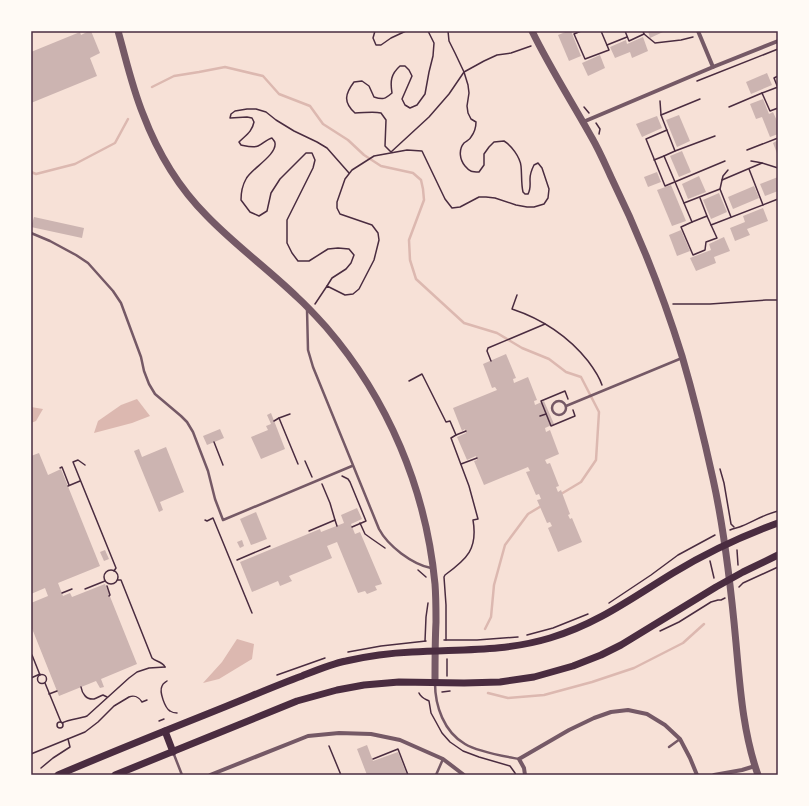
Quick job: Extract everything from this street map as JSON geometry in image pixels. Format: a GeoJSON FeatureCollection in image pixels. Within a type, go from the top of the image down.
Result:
{"type":"FeatureCollection","features":[{"type":"Feature","properties":{"kind":"main road"},"geometry":{"type":"LineString","coordinates":[[58,775],[316,670],[345,661],[386,654],[508,648],[538,642],[573,630],[616,609],[691,563],[725,545],[778,523]]}},
{"type":"Feature","properties":{"kind":"main road"},"geometry":{"type":"LineString","coordinates":[[115,775],[297,701],[337,690],[385,682],[500,682],[534,677],[573,666],[620,645],[750,568],[778,555]]}},
{"type":"Feature","properties":{"kind":"main road"},"geometry":{"type":"LineString","coordinates":[[165,731],[173,752]]}},
{"type":"Feature","properties":{"kind":"street"},"geometry":{"type":"LineString","coordinates":[[118,31],[142,114],[160,152],[177,179],[206,216],[297,296],[341,345],[371,388],[389,422],[408,464],[420,503],[431,552],[436,597],[435,682]]}},
{"type":"Feature","properties":{"kind":"street"},"geometry":{"type":"LineString","coordinates":[[532,31],[551,68],[583,122],[609,172],[632,222],[660,293],[682,358],[695,403],[724,532],[740,683],[749,743],[758,775]]}},
{"type":"Feature","properties":{"kind":"street"},"geometry":{"type":"LineString","coordinates":[[698,31],[713,67]]}},
{"type":"Feature","properties":{"kind":"street"},"geometry":{"type":"LineString","coordinates":[[583,122],[778,41]]}},
{"type":"Feature","properties":{"kind":"street"},"geometry":{"type":"LineString","coordinates":[[524,775],[524,768],[519,760],[569,730],[594,718],[611,712],[628,710],[647,714],[665,725],[680,739],[690,758],[696,775]]}},
{"type":"Feature","properties":{"kind":"street"},"geometry":{"type":"LineString","coordinates":[[210,775],[308,736],[339,732],[371,734],[400,740],[443,759],[463,775]]}},
{"type":"Feature","properties":{"kind":"street"},"geometry":{"type":"LineString","coordinates":[[714,775],[755,766]]}},
{"type":"Feature","properties":{"kind":"lane"},"geometry":{"type":"LineString","coordinates":[[31,233],[50,241],[88,263],[113,291],[121,304],[141,356],[144,371],[149,384],[161,400],[176,410],[187,422],[196,439],[208,471],[215,499],[223,520],[352,466]]}},
{"type":"Feature","properties":{"kind":"lane"},"geometry":{"type":"LineString","coordinates":[[308,308],[308,344],[313,367],[352,466],[379,529],[385,540],[398,551],[419,565],[433,569]]}},
{"type":"Feature","properties":{"kind":"lane"},"geometry":{"type":"LineString","coordinates":[[566,406],[682,358]]}},
{"type":"Feature","properties":{"kind":"lane"},"geometry":{"type":"LineString","coordinates":[[556,402],[562,402],[566,406],[566,411],[562,415],[556,415],[552,411],[552,406],[556,402]]}},
{"type":"Feature","properties":{"kind":"lane"},"geometry":{"type":"LineString","coordinates":[[435,682],[436,698],[443,720],[449,730],[458,739],[474,748],[519,760]]}},
{"type":"Feature","properties":{"kind":"lane"},"geometry":{"type":"LineString","coordinates":[[669,747],[680,739]]}},
{"type":"Feature","properties":{"kind":"lane"},"geometry":{"type":"LineString","coordinates":[[173,752],[182,775]]}},
{"type":"Feature","properties":{"kind":"lane"},"geometry":{"type":"LineString","coordinates":[[436,775],[443,759]]}},
{"type":"Feature","properties":{"kind":"path"},"geometry":{"type":"LineString","coordinates":[[375,31],[373,38],[376,45],[381,45],[391,38],[406,31]]}},
{"type":"Feature","properties":{"kind":"path"},"geometry":{"type":"LineString","coordinates":[[391,152],[385,146],[386,120],[381,113],[375,111],[355,113],[350,109],[346,102],[348,91],[354,82],[362,81],[369,86],[374,97],[382,100],[392,93],[391,84],[394,71],[400,66],[405,66],[410,70],[412,76],[402,99],[404,105],[410,108],[416,105],[426,94],[433,56],[434,43],[428,31]]}},
{"type":"Feature","properties":{"kind":"path"},"geometry":{"type":"LineString","coordinates":[[327,286],[344,295],[353,294],[359,289],[374,260],[379,240],[378,233],[372,225],[340,214],[336,208],[345,179],[349,173],[374,156],[407,150],[422,151],[445,199],[452,208],[460,207],[479,197],[495,198],[516,205],[528,207],[544,204],[548,198],[549,189],[542,168],[538,163],[534,165],[530,179],[530,191],[528,194],[523,192],[521,165],[510,145],[504,141],[494,142],[489,147],[484,154],[484,165],[479,172],[472,172],[466,168],[461,161],[460,153],[463,144],[471,138],[476,127],[476,122],[471,119],[468,113],[468,85],[464,72],[448,41],[448,31]]}},
{"type":"Feature","properties":{"kind":"path"},"geometry":{"type":"LineString","coordinates":[[581,31],[574,34],[585,59],[609,50],[601,31]]}},
{"type":"Feature","properties":{"kind":"path"},"geometry":{"type":"LineString","coordinates":[[625,31],[629,41],[644,34]]}},
{"type":"Feature","properties":{"kind":"path"},"geometry":{"type":"LineString","coordinates":[[643,31],[644,34],[654,43],[694,37]]}},
{"type":"Feature","properties":{"kind":"path"},"geometry":{"type":"LineString","coordinates":[[607,45],[627,37]]}},
{"type":"Feature","properties":{"kind":"path"},"geometry":{"type":"LineString","coordinates":[[391,152],[445,100],[464,72],[497,55],[511,53],[538,43]]}},
{"type":"Feature","properties":{"kind":"path"},"geometry":{"type":"LineString","coordinates":[[697,81],[778,49]]}},
{"type":"Feature","properties":{"kind":"path"},"geometry":{"type":"LineString","coordinates":[[729,107],[778,88],[774,78],[778,76]]}},
{"type":"Feature","properties":{"kind":"path"},"geometry":{"type":"LineString","coordinates":[[762,93],[770,111],[778,108]]}},
{"type":"Feature","properties":{"kind":"path"},"geometry":{"type":"LineString","coordinates":[[661,115],[700,99]]}},
{"type":"Feature","properties":{"kind":"path"},"geometry":{"type":"LineString","coordinates":[[660,101],[661,115],[675,151]]}},
{"type":"Feature","properties":{"kind":"path"},"geometry":{"type":"LineString","coordinates":[[308,308],[332,278],[346,269],[351,263],[354,255],[349,249],[328,249],[309,261],[298,261],[287,243],[287,220],[314,168],[315,160],[312,153],[306,153],[280,179],[271,193],[267,212],[259,216],[250,212],[241,200],[241,188],[247,177],[270,155],[275,148],[275,142],[272,138],[269,138],[258,146],[241,146],[239,142],[250,132],[253,128],[254,122],[252,118],[247,117],[230,118],[231,114],[235,111],[247,109],[256,109],[266,112],[294,131],[327,148],[349,173]]}},
{"type":"Feature","properties":{"kind":"path"},"geometry":{"type":"LineString","coordinates":[[667,130],[646,139],[665,186],[725,162]]}},
{"type":"Feature","properties":{"kind":"path"},"geometry":{"type":"LineString","coordinates":[[654,160],[715,136]]}},
{"type":"Feature","properties":{"kind":"path"},"geometry":{"type":"LineString","coordinates":[[747,150],[778,138]]}},
{"type":"Feature","properties":{"kind":"path"},"geometry":{"type":"LineString","coordinates":[[664,156],[692,222]]}},
{"type":"Feature","properties":{"kind":"path"},"geometry":{"type":"LineString","coordinates":[[751,161],[778,168]]}},
{"type":"Feature","properties":{"kind":"path"},"geometry":{"type":"LineString","coordinates":[[722,180],[762,164]]}},
{"type":"Feature","properties":{"kind":"path"},"geometry":{"type":"LineString","coordinates":[[748,169],[763,205]]}},
{"type":"Feature","properties":{"kind":"path"},"geometry":{"type":"LineString","coordinates":[[728,170],[723,176],[720,189],[731,217]]}},
{"type":"Feature","properties":{"kind":"path"},"geometry":{"type":"LineString","coordinates":[[684,203],[720,189]]}},
{"type":"Feature","properties":{"kind":"path"},"geometry":{"type":"LineString","coordinates":[[699,197],[717,238],[706,242],[705,250],[693,255],[681,227],[707,216]]}},
{"type":"Feature","properties":{"kind":"path"},"geometry":{"type":"LineString","coordinates":[[711,225],[778,199]]}},
{"type":"Feature","properties":{"kind":"path"},"geometry":{"type":"LineString","coordinates":[[517,295],[512,309],[545,324],[567,339],[582,354],[598,374],[602,385]]}},
{"type":"Feature","properties":{"kind":"path"},"geometry":{"type":"LineString","coordinates":[[671,304],[710,304],[778,300]]}},
{"type":"Feature","properties":{"kind":"path"},"geometry":{"type":"LineString","coordinates":[[491,360],[487,351],[488,348],[545,324]]}},
{"type":"Feature","properties":{"kind":"path"},"geometry":{"type":"LineString","coordinates":[[409,381],[422,374],[446,422],[450,420],[456,435]]}},
{"type":"Feature","properties":{"kind":"path"},"geometry":{"type":"LineString","coordinates":[[570,398],[568,399],[565,392],[541,401],[551,426],[575,416],[572,409],[575,408]]}},
{"type":"Feature","properties":{"kind":"path"},"geometry":{"type":"LineString","coordinates":[[274,421],[290,414]]}},
{"type":"Feature","properties":{"kind":"path"},"geometry":{"type":"LineString","coordinates":[[540,416],[546,414]]}},
{"type":"Feature","properties":{"kind":"path"},"geometry":{"type":"LineString","coordinates":[[279,418],[298,464]]}},
{"type":"Feature","properties":{"kind":"path"},"geometry":{"type":"LineString","coordinates":[[446,640],[444,577],[462,562],[471,550],[474,535],[473,520],[478,520],[469,486],[451,438],[466,431]]}},
{"type":"Feature","properties":{"kind":"path"},"geometry":{"type":"LineString","coordinates":[[214,442],[223,465]]}},
{"type":"Feature","properties":{"kind":"path"},"geometry":{"type":"LineString","coordinates":[[461,464],[477,458]]}},
{"type":"Feature","properties":{"kind":"path"},"geometry":{"type":"LineString","coordinates":[[31,678],[40,675],[45,676],[45,683],[62,723],[68,720],[87,716],[137,672],[149,668],[165,667],[161,662],[152,658],[121,580],[118,580],[117,573],[114,571],[116,568],[73,462],[78,460],[85,464]]}},
{"type":"Feature","properties":{"kind":"path"},"geometry":{"type":"LineString","coordinates":[[305,461],[314,482]]}},
{"type":"Feature","properties":{"kind":"path"},"geometry":{"type":"LineString","coordinates":[[60,468],[62,467],[69,486],[80,481]]}},
{"type":"Feature","properties":{"kind":"path"},"geometry":{"type":"LineString","coordinates":[[339,476],[348,479],[366,521],[352,527]]}},
{"type":"Feature","properties":{"kind":"path"},"geometry":{"type":"LineString","coordinates":[[322,484],[337,526]]}},
{"type":"Feature","properties":{"kind":"path"},"geometry":{"type":"LineString","coordinates":[[733,528],[768,514],[778,512]]}},
{"type":"Feature","properties":{"kind":"path"},"geometry":{"type":"LineString","coordinates":[[206,520],[207,521],[213,518],[252,613]]}},
{"type":"Feature","properties":{"kind":"path"},"geometry":{"type":"LineString","coordinates":[[309,531],[335,520]]}},
{"type":"Feature","properties":{"kind":"path"},"geometry":{"type":"LineString","coordinates":[[609,603],[678,555],[714,536]]}},
{"type":"Feature","properties":{"kind":"path"},"geometry":{"type":"LineString","coordinates":[[237,560],[270,546]]}},
{"type":"Feature","properties":{"kind":"path"},"geometry":{"type":"LineString","coordinates":[[737,550],[738,565]]}},
{"type":"Feature","properties":{"kind":"path"},"geometry":{"type":"LineString","coordinates":[[710,559],[714,578]]}},
{"type":"Feature","properties":{"kind":"path"},"geometry":{"type":"LineString","coordinates":[[738,587],[743,583],[778,567]]}},
{"type":"Feature","properties":{"kind":"path"},"geometry":{"type":"LineString","coordinates":[[109,596],[110,594],[106,587],[106,573],[109,571],[114,571]]}},
{"type":"Feature","properties":{"kind":"path"},"geometry":{"type":"LineString","coordinates":[[85,590],[107,582],[114,583],[118,580]]}},
{"type":"Feature","properties":{"kind":"path"},"geometry":{"type":"LineString","coordinates":[[62,593],[72,589]]}},
{"type":"Feature","properties":{"kind":"path"},"geometry":{"type":"LineString","coordinates":[[679,622],[711,602],[722,599]]}},
{"type":"Feature","properties":{"kind":"path"},"geometry":{"type":"LineString","coordinates":[[382,646],[426,641],[426,617],[428,602]]}},
{"type":"Feature","properties":{"kind":"path"},"geometry":{"type":"LineString","coordinates":[[525,636],[553,628],[590,613]]}},
{"type":"Feature","properties":{"kind":"path"},"geometry":{"type":"LineString","coordinates":[[443,640],[490,640],[518,637]]}},
{"type":"Feature","properties":{"kind":"path"},"geometry":{"type":"LineString","coordinates":[[31,656],[40,675]]}},
{"type":"Feature","properties":{"kind":"path"},"geometry":{"type":"LineString","coordinates":[[447,659],[447,676]]}},
{"type":"Feature","properties":{"kind":"path"},"geometry":{"type":"LineString","coordinates":[[40,675],[37,679],[38,681],[41,684],[45,683]]}},
{"type":"Feature","properties":{"kind":"path"},"geometry":{"type":"LineString","coordinates":[[166,681],[162,684],[162,695],[168,710],[177,713]]}},
{"type":"Feature","properties":{"kind":"path"},"geometry":{"type":"LineString","coordinates":[[81,687],[84,696],[89,699],[94,699],[103,695],[107,697]]}},
{"type":"Feature","properties":{"kind":"path"},"geometry":{"type":"LineString","coordinates":[[49,694],[57,691]]}},
{"type":"Feature","properties":{"kind":"path"},"geometry":{"type":"LineString","coordinates":[[442,692],[450,691]]}},
{"type":"Feature","properties":{"kind":"path"},"geometry":{"type":"LineString","coordinates":[[31,754],[85,732],[114,706],[131,696],[138,698],[142,702],[146,700]]}},
{"type":"Feature","properties":{"kind":"path"},"geometry":{"type":"LineString","coordinates":[[159,721],[164,719]]}},
{"type":"Feature","properties":{"kind":"path"},"geometry":{"type":"LineString","coordinates":[[41,768],[70,747],[68,739]]}},
{"type":"Feature","properties":{"kind":"path"},"geometry":{"type":"LineString","coordinates":[[329,746],[341,775]]}},
{"type":"Feature","properties":{"kind":"path"},"geometry":{"type":"LineString","coordinates":[[373,759],[398,749],[408,775]]}},
{"type":"Feature","properties":{"kind":"shaded area"},"geometry":{"type":"Polygon","coordinates":[[[137,399],[150,416],[132,423],[94,433],[98,421],[121,405],[137,399]]]}},
{"type":"Feature","properties":{"kind":"shaded area"},"geometry":{"type":"Polygon","coordinates":[[[31,407],[43,409],[36,421],[31,423],[31,407]]]}},
{"type":"Feature","properties":{"kind":"shaded area"},"geometry":{"type":"Polygon","coordinates":[[[237,639],[254,644],[252,659],[219,679],[203,683],[222,662],[237,639]]]}},
{"type":"Feature","properties":{"kind":"building"},"geometry":{"type":"Polygon","coordinates":[[[91,31],[100,53],[90,58],[97,76],[31,103],[31,52],[80,32],[81,35],[91,31]]]}},
{"type":"Feature","properties":{"kind":"building"},"geometry":{"type":"Polygon","coordinates":[[[571,31],[581,56],[569,61],[558,35],[571,31]]]}},
{"type":"Feature","properties":{"kind":"building"},"geometry":{"type":"Polygon","coordinates":[[[648,31],[662,31],[663,32],[650,38],[648,31]]]}},
{"type":"Feature","properties":{"kind":"building"},"geometry":{"type":"Polygon","coordinates":[[[643,37],[648,51],[632,58],[630,52],[615,58],[610,47],[626,40],[627,44],[643,37]]]}},
{"type":"Feature","properties":{"kind":"building"},"geometry":{"type":"Polygon","coordinates":[[[600,55],[605,68],[588,76],[582,63],[600,55]]]}},
{"type":"Feature","properties":{"kind":"building"},"geometry":{"type":"Polygon","coordinates":[[[767,73],[772,85],[751,94],[746,82],[767,73]]]}},
{"type":"Feature","properties":{"kind":"building"},"geometry":{"type":"Polygon","coordinates":[[[763,99],[769,114],[773,112],[778,123],[778,134],[770,137],[762,117],[756,119],[750,104],[763,99]]]}},
{"type":"Feature","properties":{"kind":"building"},"geometry":{"type":"Polygon","coordinates":[[[679,115],[690,141],[677,147],[666,120],[679,115]]]}},
{"type":"Feature","properties":{"kind":"building"},"geometry":{"type":"Polygon","coordinates":[[[657,116],[662,128],[642,137],[636,124],[657,116]]]}},
{"type":"Feature","properties":{"kind":"building"},"geometry":{"type":"Polygon","coordinates":[[[778,140],[778,156],[773,143],[778,140]]]}},
{"type":"Feature","properties":{"kind":"building"},"geometry":{"type":"Polygon","coordinates":[[[682,151],[691,172],[679,177],[670,156],[682,151]]]}},
{"type":"Feature","properties":{"kind":"building"},"geometry":{"type":"Polygon","coordinates":[[[657,172],[661,182],[648,187],[644,177],[657,172]]]}},
{"type":"Feature","properties":{"kind":"building"},"geometry":{"type":"Polygon","coordinates":[[[699,176],[706,192],[688,199],[682,184],[699,176]]]}},
{"type":"Feature","properties":{"kind":"building"},"geometry":{"type":"Polygon","coordinates":[[[778,177],[778,191],[765,196],[760,184],[778,177]]]}},
{"type":"Feature","properties":{"kind":"building"},"geometry":{"type":"Polygon","coordinates":[[[671,185],[686,221],[672,226],[657,190],[671,185]]]}},
{"type":"Feature","properties":{"kind":"building"},"geometry":{"type":"Polygon","coordinates":[[[754,186],[759,198],[733,209],[728,197],[754,186]]]}},
{"type":"Feature","properties":{"kind":"building"},"geometry":{"type":"Polygon","coordinates":[[[719,193],[727,212],[711,219],[703,200],[719,193]]]}},
{"type":"Feature","properties":{"kind":"building"},"geometry":{"type":"Polygon","coordinates":[[[763,208],[768,221],[747,229],[750,235],[735,241],[730,228],[745,222],[743,216],[763,208]]]}},
{"type":"Feature","properties":{"kind":"building"},"geometry":{"type":"Polygon","coordinates":[[[34,217],[84,228],[82,238],[31,227],[34,217]]]}},
{"type":"Feature","properties":{"kind":"building"},"geometry":{"type":"Polygon","coordinates":[[[681,230],[690,251],[677,256],[669,235],[681,230]]]}},
{"type":"Feature","properties":{"kind":"building"},"geometry":{"type":"Polygon","coordinates":[[[724,237],[730,251],[714,257],[716,263],[696,271],[690,258],[711,250],[709,244],[724,237]]]}},
{"type":"Feature","properties":{"kind":"building"},"geometry":{"type":"Polygon","coordinates":[[[506,354],[516,378],[513,379],[514,383],[528,377],[537,400],[534,401],[535,405],[544,401],[554,424],[545,428],[546,432],[550,430],[559,454],[545,460],[547,464],[550,463],[559,486],[556,487],[558,492],[561,490],[570,514],[568,515],[570,519],[572,518],[582,542],[558,552],[548,528],[552,526],[550,522],[547,523],[537,500],[541,499],[539,494],[536,495],[526,472],[530,471],[528,467],[484,485],[474,461],[477,460],[476,456],[467,460],[457,437],[466,433],[465,429],[462,431],[453,408],[497,390],[495,387],[492,388],[483,364],[506,354]]]}},
{"type":"Feature","properties":{"kind":"building"},"geometry":{"type":"Polygon","coordinates":[[[271,413],[285,449],[261,459],[251,437],[268,430],[266,426],[271,424],[267,415],[271,413]]]}},
{"type":"Feature","properties":{"kind":"building"},"geometry":{"type":"Polygon","coordinates":[[[220,429],[224,438],[207,445],[203,436],[220,429]]]}},
{"type":"Feature","properties":{"kind":"building"},"geometry":{"type":"Polygon","coordinates":[[[166,447],[184,492],[160,502],[163,510],[159,512],[134,451],[139,449],[142,457],[166,447]]]}},
{"type":"Feature","properties":{"kind":"building"},"geometry":{"type":"Polygon","coordinates":[[[39,453],[48,475],[61,469],[100,566],[58,583],[63,596],[70,593],[72,597],[105,584],[137,664],[101,679],[104,687],[100,688],[96,681],[59,696],[31,626],[31,603],[48,596],[45,588],[31,594],[31,456],[39,453]]]}},
{"type":"Feature","properties":{"kind":"building"},"geometry":{"type":"Polygon","coordinates":[[[357,508],[362,519],[351,524],[355,534],[360,532],[382,584],[375,586],[377,590],[367,594],[365,591],[358,593],[337,542],[327,546],[332,558],[289,576],[292,581],[280,586],[278,581],[252,592],[240,562],[320,529],[321,532],[344,523],[341,515],[357,508]]]}},
{"type":"Feature","properties":{"kind":"building"},"geometry":{"type":"Polygon","coordinates":[[[256,512],[267,539],[251,545],[240,519],[256,512]]]}},
{"type":"Feature","properties":{"kind":"building"},"geometry":{"type":"Polygon","coordinates":[[[242,540],[244,546],[240,548],[237,542],[242,540]]]}},
{"type":"Feature","properties":{"kind":"building"},"geometry":{"type":"Polygon","coordinates":[[[105,550],[109,559],[104,561],[100,552],[105,550]]]}},
{"type":"Feature","properties":{"kind":"building"},"geometry":{"type":"Polygon","coordinates":[[[367,745],[373,761],[398,752],[407,775],[367,775],[357,749],[367,745]]]}},
{"type":"Feature","properties":{"kind":"waterway"},"geometry":{"type":"LineString","coordinates":[[152,87],[174,76],[225,67],[263,76],[279,94],[310,106],[323,124],[348,140],[364,155],[381,166],[413,173],[421,180],[424,200],[409,240],[410,260],[416,279],[464,323],[497,333],[522,348],[549,359],[566,372],[581,377],[599,412],[596,460],[581,482],[561,494]]}},
{"type":"Feature","properties":{"kind":"waterway"},"geometry":{"type":"LineString","coordinates":[[31,172],[36,174],[75,164],[115,143],[128,119]]}},
{"type":"Feature","properties":{"kind":"waterway"},"geometry":{"type":"LineString","coordinates":[[485,629],[491,617],[494,585],[505,545],[528,514],[543,505]]}},
{"type":"Feature","properties":{"kind":"waterway"},"geometry":{"type":"LineString","coordinates":[[488,693],[508,698],[544,695],[592,682],[634,668],[683,643],[704,624]]}}]}
